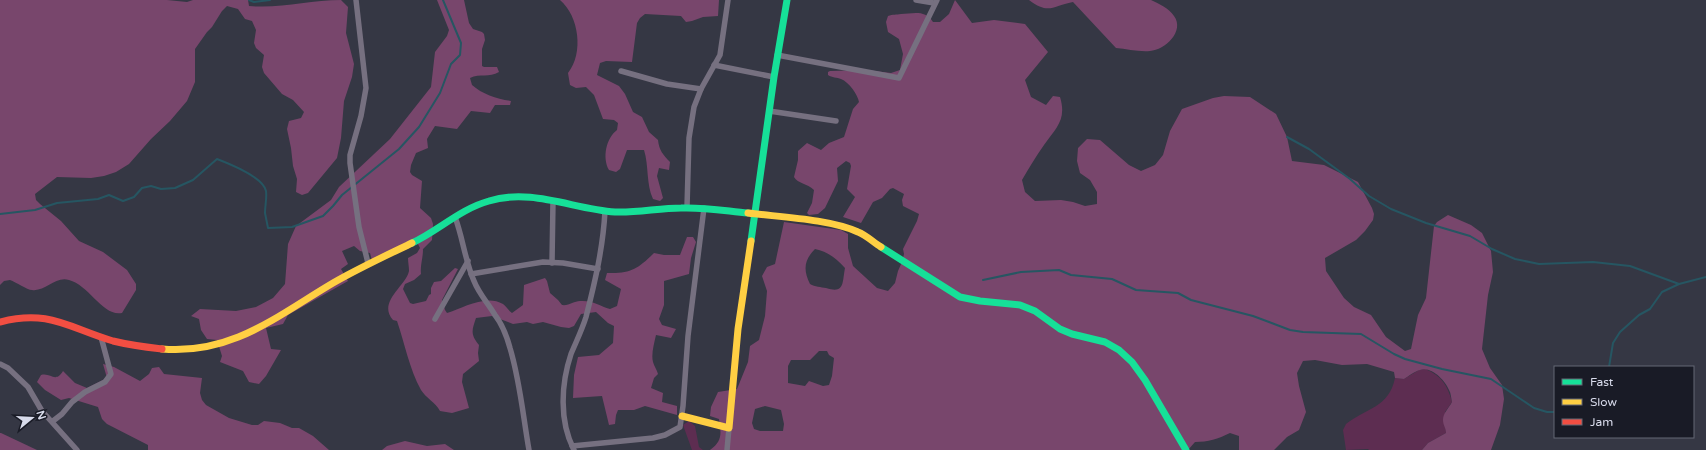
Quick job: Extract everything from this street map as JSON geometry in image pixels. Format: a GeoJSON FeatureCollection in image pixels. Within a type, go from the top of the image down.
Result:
{"type":"FeatureCollection","features":[{"type":"Feature","properties":{"kind":"main road"},"geometry":{"type":"LineString","coordinates":[[682,416],[728,428],[738,329],[786,0]]}},
{"type":"Feature","properties":{"kind":"main road"},"geometry":{"type":"LineString","coordinates":[[0,322],[9,319],[30,317],[53,318],[76,325],[101,337],[139,346],[164,349],[206,348],[246,335],[368,263],[416,241],[455,217],[480,204],[499,198],[538,197],[605,212],[654,210],[687,206],[820,222],[846,227],[859,232],[899,260],[960,297],[970,300],[1020,304],[1035,311],[1060,329],[1072,334],[1105,342],[1119,350],[1132,362],[1146,380],[1186,450]]}},
{"type":"Feature","properties":{"kind":"street"},"geometry":{"type":"LineString","coordinates":[[356,0],[366,88],[360,123],[350,155],[350,163],[359,227],[368,263]]}},
{"type":"Feature","properties":{"kind":"street"},"geometry":{"type":"LineString","coordinates":[[687,206],[689,138],[694,107],[701,88],[714,66],[722,47],[728,0]]}},
{"type":"Feature","properties":{"kind":"street"},"geometry":{"type":"LineString","coordinates":[[777,55],[899,78],[935,2],[916,0]]}},
{"type":"Feature","properties":{"kind":"street"},"geometry":{"type":"LineString","coordinates":[[714,66],[774,78]]}},
{"type":"Feature","properties":{"kind":"street"},"geometry":{"type":"LineString","coordinates":[[621,71],[667,84],[701,88]]}},
{"type":"Feature","properties":{"kind":"street"},"geometry":{"type":"LineString","coordinates":[[769,111],[836,121]]}},
{"type":"Feature","properties":{"kind":"street"},"geometry":{"type":"LineString","coordinates":[[552,263],[553,201]]}},
{"type":"Feature","properties":{"kind":"street"},"geometry":{"type":"LineString","coordinates":[[605,212],[598,269],[585,320],[566,371],[564,412],[565,425],[573,448],[633,441],[665,435],[680,427],[688,336],[704,208]]}},
{"type":"Feature","properties":{"kind":"street"},"geometry":{"type":"LineString","coordinates":[[455,217],[471,274],[479,292],[499,320],[510,348],[519,384],[523,420],[529,450]]}},
{"type":"Feature","properties":{"kind":"street"},"geometry":{"type":"LineString","coordinates":[[436,319],[468,261]]}},
{"type":"Feature","properties":{"kind":"street"},"geometry":{"type":"LineString","coordinates":[[471,274],[524,265],[552,263],[598,269]]}},
{"type":"Feature","properties":{"kind":"street"},"geometry":{"type":"LineString","coordinates":[[52,422],[62,414],[72,402],[85,392],[105,382],[111,374],[101,337]]}},
{"type":"Feature","properties":{"kind":"street"},"geometry":{"type":"LineString","coordinates":[[0,364],[8,368],[28,387],[42,411],[77,450]]}},
{"type":"Feature","properties":{"kind":"street"},"geometry":{"type":"LineString","coordinates":[[727,450],[728,428]]}},
{"type":"Feature","properties":{"kind":"shaded area"},"geometry":{"type":"Polygon","coordinates":[[[0,0],[167,0],[187,2],[193,0],[248,0],[249,6],[261,7],[341,0],[348,7],[346,33],[354,64],[352,77],[344,101],[341,138],[337,158],[308,193],[302,195],[296,192],[297,179],[293,166],[287,129],[289,121],[301,118],[304,112],[293,100],[282,94],[264,73],[262,67],[264,55],[256,48],[254,43],[256,30],[252,21],[245,19],[238,9],[227,6],[195,49],[195,82],[187,101],[129,164],[116,172],[104,176],[91,178],[57,177],[35,194],[36,200],[61,221],[79,241],[103,252],[127,270],[136,284],[136,290],[122,313],[115,313],[102,306],[83,288],[69,280],[59,280],[37,290],[27,289],[10,280],[4,281],[0,285],[0,0]]]}},
{"type":"Feature","properties":{"kind":"shaded area"},"geometry":{"type":"Polygon","coordinates":[[[437,0],[464,0],[469,23],[473,29],[484,34],[485,40],[482,49],[482,66],[497,67],[499,72],[492,75],[470,78],[472,85],[490,96],[511,101],[510,105],[495,105],[490,113],[471,111],[457,129],[435,126],[427,139],[428,148],[416,153],[410,172],[422,181],[420,208],[431,218],[433,224],[432,240],[423,249],[421,274],[414,280],[405,284],[403,289],[410,303],[413,304],[426,301],[431,294],[431,288],[434,282],[441,281],[455,268],[458,269],[442,300],[447,313],[475,303],[489,300],[503,304],[512,313],[523,305],[524,285],[545,278],[550,293],[562,305],[584,301],[592,302],[610,309],[617,306],[621,289],[605,280],[607,273],[622,273],[638,267],[654,253],[664,255],[680,255],[687,237],[693,237],[696,242],[691,258],[689,274],[664,281],[664,305],[659,319],[662,325],[676,329],[671,338],[656,335],[652,359],[658,374],[654,378],[651,388],[663,393],[662,402],[677,406],[677,415],[645,406],[634,410],[618,410],[615,424],[609,425],[602,396],[573,398],[574,375],[578,357],[599,355],[613,343],[614,326],[608,323],[596,312],[581,314],[574,326],[569,328],[543,322],[533,324],[527,322],[513,324],[492,316],[476,318],[473,335],[479,345],[479,361],[463,374],[462,382],[469,408],[452,413],[440,411],[421,390],[417,382],[410,365],[397,321],[393,320],[389,313],[388,307],[394,294],[407,277],[409,271],[408,258],[417,253],[420,248],[418,244],[373,264],[370,253],[360,251],[354,246],[342,251],[348,264],[341,269],[348,281],[288,315],[283,324],[266,328],[271,349],[281,350],[266,376],[259,384],[249,382],[243,371],[220,362],[222,356],[217,340],[207,339],[201,330],[199,319],[191,316],[200,309],[236,311],[256,307],[273,298],[285,284],[288,244],[296,226],[331,200],[339,187],[390,139],[431,87],[435,52],[447,36],[449,30],[437,0]]]}},
{"type":"Feature","properties":{"kind":"shaded area"},"geometry":{"type":"Polygon","coordinates":[[[560,0],[719,0],[718,16],[703,17],[692,21],[686,22],[681,16],[645,14],[637,23],[632,62],[606,61],[600,63],[597,75],[619,86],[625,94],[633,112],[642,117],[649,132],[658,140],[659,147],[670,162],[669,170],[659,168],[657,176],[663,198],[660,201],[653,199],[651,193],[644,150],[627,150],[620,169],[616,172],[609,170],[606,160],[606,148],[610,138],[617,130],[618,123],[614,120],[603,119],[594,95],[586,87],[576,88],[570,85],[568,73],[573,65],[576,55],[578,45],[577,35],[572,15],[560,0]]]}},
{"type":"Feature","properties":{"kind":"shaded area"},"geometry":{"type":"Polygon","coordinates":[[[955,0],[972,23],[994,20],[1025,24],[1048,52],[1025,80],[1031,97],[1046,105],[1053,96],[1060,97],[1062,105],[1059,123],[1038,153],[1022,180],[1025,192],[1035,201],[1061,200],[1085,206],[1097,204],[1097,192],[1090,180],[1080,173],[1077,161],[1078,148],[1087,139],[1100,140],[1129,165],[1141,171],[1155,165],[1163,155],[1170,131],[1182,109],[1213,98],[1224,96],[1250,97],[1276,114],[1287,137],[1292,161],[1324,165],[1358,182],[1372,208],[1374,214],[1373,220],[1356,240],[1325,258],[1326,271],[1344,298],[1354,307],[1371,315],[1386,337],[1405,351],[1411,349],[1418,315],[1426,298],[1434,226],[1437,222],[1448,215],[1471,225],[1482,233],[1491,251],[1493,272],[1488,295],[1482,349],[1490,368],[1502,385],[1504,399],[1500,425],[1491,450],[1422,450],[1428,443],[1446,433],[1443,417],[1452,402],[1447,386],[1441,378],[1433,372],[1424,369],[1414,372],[1404,379],[1395,378],[1394,372],[1367,364],[1342,365],[1315,360],[1303,361],[1297,373],[1306,412],[1299,430],[1287,437],[1274,450],[1239,450],[1239,436],[1230,433],[1213,440],[1195,442],[1188,450],[710,450],[717,443],[720,436],[719,419],[710,416],[711,407],[718,392],[737,389],[748,362],[750,346],[759,340],[765,316],[767,291],[762,276],[767,267],[775,264],[784,222],[841,230],[848,234],[848,248],[853,266],[877,288],[888,291],[895,283],[904,254],[903,249],[919,214],[903,206],[902,200],[904,194],[893,188],[890,189],[882,198],[873,202],[861,223],[843,217],[855,197],[847,189],[851,166],[850,163],[846,161],[837,168],[838,181],[825,208],[818,214],[809,215],[807,213],[812,203],[814,190],[794,177],[798,160],[798,151],[807,143],[821,150],[829,143],[844,137],[853,109],[859,102],[855,92],[847,83],[839,78],[828,75],[828,72],[867,70],[891,73],[900,70],[903,54],[899,39],[888,32],[886,22],[888,16],[918,13],[926,15],[933,22],[940,22],[949,14],[955,0]],[[815,249],[811,253],[806,265],[806,274],[810,284],[837,290],[842,286],[845,268],[832,256],[815,249]],[[819,351],[810,360],[791,360],[788,366],[788,383],[805,386],[809,381],[823,386],[829,385],[832,376],[834,358],[829,355],[827,351],[819,351]],[[765,406],[755,409],[752,423],[754,429],[760,431],[783,431],[784,424],[781,410],[765,406]]]}},
{"type":"Feature","properties":{"kind":"shaded area"},"geometry":{"type":"Polygon","coordinates":[[[1029,0],[1151,0],[1164,6],[1172,13],[1177,22],[1177,28],[1172,39],[1156,50],[1142,51],[1116,48],[1073,2],[1046,8],[1036,5],[1029,0]]]}},
{"type":"Feature","properties":{"kind":"shaded area"},"geometry":{"type":"Polygon","coordinates":[[[103,364],[114,367],[140,381],[149,374],[152,368],[159,367],[164,374],[202,378],[200,393],[202,400],[206,405],[229,418],[252,425],[258,425],[264,421],[280,423],[292,428],[299,428],[313,436],[329,450],[148,450],[148,445],[107,424],[102,419],[98,407],[69,398],[61,400],[45,390],[37,382],[41,375],[44,374],[58,377],[63,371],[75,383],[87,388],[107,378],[103,364]]]}},
{"type":"Feature","properties":{"kind":"shaded area"},"geometry":{"type":"Polygon","coordinates":[[[1425,369],[1431,371],[1440,378],[1446,386],[1452,402],[1445,412],[1446,433],[1428,443],[1422,450],[1346,450],[1343,430],[1346,424],[1382,402],[1388,396],[1395,378],[1404,379],[1419,370],[1425,369]]]}},
{"type":"Feature","properties":{"kind":"shaded area"},"geometry":{"type":"Polygon","coordinates":[[[689,421],[695,426],[699,447],[703,450],[692,450],[683,425],[689,421]]]}},
{"type":"Feature","properties":{"kind":"shaded area"},"geometry":{"type":"Polygon","coordinates":[[[1,433],[37,450],[0,450],[1,433]]]}},
{"type":"Feature","properties":{"kind":"shaded area"},"geometry":{"type":"Polygon","coordinates":[[[405,441],[427,446],[445,444],[454,450],[382,450],[387,446],[405,441]]]}},
{"type":"Feature","properties":{"kind":"waterway"},"geometry":{"type":"LineString","coordinates":[[249,0],[254,2],[270,0]]}},
{"type":"Feature","properties":{"kind":"waterway"},"geometry":{"type":"LineString","coordinates":[[0,214],[35,210],[57,203],[98,199],[109,195],[123,201],[134,197],[142,188],[151,186],[161,189],[175,188],[193,180],[217,159],[253,176],[264,186],[266,191],[265,213],[268,228],[292,227],[323,216],[342,195],[399,149],[419,127],[440,93],[451,64],[460,55],[461,43],[443,0]]}},
{"type":"Feature","properties":{"kind":"waterway"},"geometry":{"type":"LineString","coordinates":[[1287,137],[1309,149],[1350,179],[1369,196],[1391,209],[1426,223],[1470,236],[1492,249],[1515,259],[1539,264],[1593,262],[1630,266],[1679,284],[1706,277]]}},
{"type":"Feature","properties":{"kind":"waterway"},"geometry":{"type":"LineString","coordinates":[[983,280],[1021,272],[1059,270],[1071,275],[1112,279],[1136,290],[1178,293],[1191,300],[1253,316],[1290,330],[1303,332],[1361,334],[1405,359],[1442,369],[1491,379],[1534,408],[1547,412],[1554,412]]}},
{"type":"Feature","properties":{"kind":"waterway"},"geometry":{"type":"LineString","coordinates":[[1609,366],[1613,343],[1620,332],[1639,315],[1650,309],[1662,292],[1679,284]]}},
{"type":"Feature","properties":{"kind":"traffic: fast"},"geometry":{"type":"LineString","coordinates":[[751,241],[774,77],[787,0]]}},
{"type":"Feature","properties":{"kind":"traffic: fast"},"geometry":{"type":"LineString","coordinates":[[412,243],[468,209],[489,201],[505,198],[520,197],[552,200],[615,212],[690,208],[748,213]]}},
{"type":"Feature","properties":{"kind":"traffic: fast"},"geometry":{"type":"LineString","coordinates":[[881,247],[960,297],[980,301],[1020,305],[1035,311],[1060,329],[1072,334],[1105,342],[1119,350],[1132,362],[1145,380],[1186,450]]}},
{"type":"Feature","properties":{"kind":"traffic: slow"},"geometry":{"type":"LineString","coordinates":[[748,213],[804,219],[833,224],[861,233],[881,247]]}},
{"type":"Feature","properties":{"kind":"traffic: slow"},"geometry":{"type":"LineString","coordinates":[[682,416],[729,428],[738,329],[751,241]]}},
{"type":"Feature","properties":{"kind":"traffic: slow"},"geometry":{"type":"LineString","coordinates":[[162,349],[187,349],[210,346],[253,331],[333,283],[412,243]]}},
{"type":"Feature","properties":{"kind":"traffic: jam"},"geometry":{"type":"LineString","coordinates":[[0,322],[32,318],[46,319],[113,341],[162,349]]}}]}
